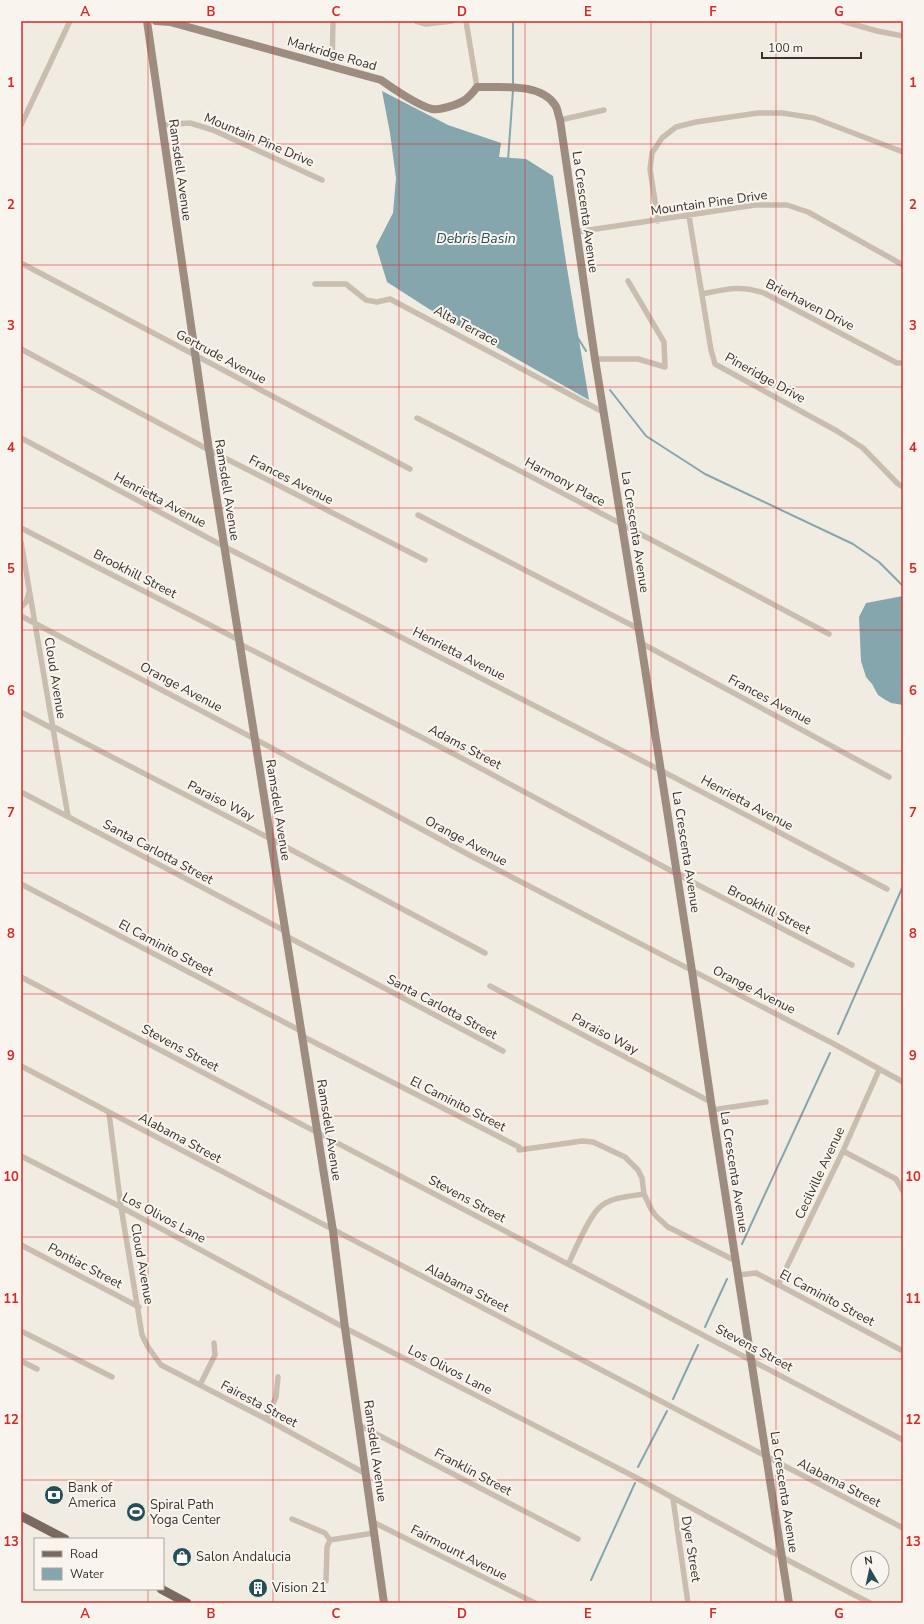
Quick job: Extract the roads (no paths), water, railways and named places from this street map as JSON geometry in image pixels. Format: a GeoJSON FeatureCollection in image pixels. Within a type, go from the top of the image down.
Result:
{"type":"FeatureCollection","features":[{"type":"Feature","properties":{"kind":"main road"},"geometry":{"type":"LineString","coordinates":[[21,1516],[62,1538]]}},
{"type":"Feature","properties":{"kind":"main road"},"geometry":{"type":"LineString","coordinates":[[163,1590],[187,1603]]}},
{"type":"Feature","properties":{"kind":"street"},"geometry":{"type":"LineString","coordinates":[[21,125],[70,21]]}},
{"type":"Feature","properties":{"kind":"street","name":"Ramsdell Avenue"},"geometry":{"type":"LineString","coordinates":[[147,21],[194,355],[333,1231],[345,1328],[384,1603]]}},
{"type":"Feature","properties":{"kind":"street","name":"Markridge Road"},"geometry":{"type":"LineString","coordinates":[[156,21],[170,22],[381,80],[395,90],[431,109],[439,110],[458,105],[464,102],[477,87]]}},
{"type":"Feature","properties":{"kind":"street"},"geometry":{"type":"LineString","coordinates":[[332,66],[333,21]]}},
{"type":"Feature","properties":{"kind":"street"},"geometry":{"type":"LineString","coordinates":[[416,21],[426,24],[452,21]]}},
{"type":"Feature","properties":{"kind":"street"},"geometry":{"type":"LineString","coordinates":[[466,21],[477,87]]}},
{"type":"Feature","properties":{"kind":"street"},"geometry":{"type":"LineString","coordinates":[[842,21],[877,31],[903,36]]}},
{"type":"Feature","properties":{"kind":"street","name":"La Crescenta Avenue"},"geometry":{"type":"LineString","coordinates":[[477,87],[519,88],[539,92],[550,99],[555,105],[560,120],[603,412],[639,629],[692,971],[711,1106],[789,1603]]}},
{"type":"Feature","properties":{"kind":"street"},"geometry":{"type":"LineString","coordinates":[[560,120],[604,110]]}},
{"type":"Feature","properties":{"kind":"street"},"geometry":{"type":"LineString","coordinates":[[658,221],[650,169],[652,153],[662,138],[676,127],[696,122],[758,113],[782,113],[814,118],[903,152]]}},
{"type":"Feature","properties":{"kind":"street","name":"Mountain Pine Drive"},"geometry":{"type":"LineString","coordinates":[[162,125],[190,123],[213,130],[322,180]]}},
{"type":"Feature","properties":{"kind":"street","name":"Mountain Pine Drive"},"geometry":{"type":"LineString","coordinates":[[576,232],[658,221],[755,205],[787,205],[808,212],[903,265]]}},
{"type":"Feature","properties":{"kind":"street","name":"Pineridge Drive"},"geometry":{"type":"LineString","coordinates":[[689,216],[715,364],[837,431],[863,448],[898,484],[903,487]]}},
{"type":"Feature","properties":{"kind":"street","name":"Gertrude Avenue"},"geometry":{"type":"LineString","coordinates":[[21,263],[410,469]]}},
{"type":"Feature","properties":{"kind":"street"},"geometry":{"type":"LineString","coordinates":[[595,359],[638,359],[665,367],[664,342],[628,281]]}},
{"type":"Feature","properties":{"kind":"street","name":"Alta Terrace"},"geometry":{"type":"LineString","coordinates":[[315,284],[346,284],[366,300],[377,302],[390,299],[603,412]]}},
{"type":"Feature","properties":{"kind":"street","name":"Brierhaven Drive"},"geometry":{"type":"LineString","coordinates":[[702,294],[736,287],[749,288],[764,293],[896,363],[903,363]]}},
{"type":"Feature","properties":{"kind":"street","name":"Frances Avenue"},"geometry":{"type":"LineString","coordinates":[[21,349],[209,450],[425,560]]}},
{"type":"Feature","properties":{"kind":"street","name":"Harmony Place"},"geometry":{"type":"LineString","coordinates":[[417,418],[622,524],[829,634]]}},
{"type":"Feature","properties":{"kind":"street","name":"Henrietta Avenue"},"geometry":{"type":"LineString","coordinates":[[21,438],[224,547],[660,770],[887,889]]}},
{"type":"Feature","properties":{"kind":"street"},"geometry":{"type":"LineString","coordinates":[[418,515],[639,629]]}},
{"type":"Feature","properties":{"kind":"street","name":"Brookhill Street"},"geometry":{"type":"LineString","coordinates":[[21,528],[240,642]]}},
{"type":"Feature","properties":{"kind":"street","name":"Cloud Avenue"},"geometry":{"type":"LineString","coordinates":[[21,542],[68,816]]}},
{"type":"Feature","properties":{"kind":"street"},"geometry":{"type":"LineString","coordinates":[[21,607],[26,602],[29,590]]}},
{"type":"Feature","properties":{"kind":"street","name":"Orange Avenue"},"geometry":{"type":"LineString","coordinates":[[21,616],[255,738],[471,856],[834,1044],[903,1082]]}},
{"type":"Feature","properties":{"kind":"street","name":"Adams Street"},"geometry":{"type":"LineString","coordinates":[[240,642],[454,754],[677,874]]}},
{"type":"Feature","properties":{"kind":"street","name":"Frances Avenue"},"geometry":{"type":"LineString","coordinates":[[641,643],[889,777]]}},
{"type":"Feature","properties":{"kind":"street","name":"Paraiso Way"},"geometry":{"type":"LineString","coordinates":[[21,712],[271,840],[485,953]]}},
{"type":"Feature","properties":{"kind":"street","name":"Santa Carlotta Street"},"geometry":{"type":"LineString","coordinates":[[21,792],[503,1051]]}},
{"type":"Feature","properties":{"kind":"street","name":"Brookhill Street"},"geometry":{"type":"LineString","coordinates":[[677,874],[852,965]]}},
{"type":"Feature","properties":{"kind":"street","name":"El Caminito Street"},"geometry":{"type":"LineString","coordinates":[[21,884],[519,1149],[582,1140],[593,1142],[625,1157],[638,1170],[642,1178],[644,1194],[656,1216],[668,1227],[736,1261]]}},
{"type":"Feature","properties":{"kind":"street","name":"Stevens Street"},"geometry":{"type":"LineString","coordinates":[[21,977],[317,1133],[569,1263],[903,1440]]}},
{"type":"Feature","properties":{"kind":"street","name":"Paraiso Way"},"geometry":{"type":"LineString","coordinates":[[490,986],[711,1106]]}},
{"type":"Feature","properties":{"kind":"street","name":"Alabama Street"},"geometry":{"type":"LineString","coordinates":[[21,1066],[333,1231],[903,1528]]}},
{"type":"Feature","properties":{"kind":"street","name":"Cecilville Avenue"},"geometry":{"type":"LineString","coordinates":[[778,1285],[843,1151],[879,1070]]}},
{"type":"Feature","properties":{"kind":"street"},"geometry":{"type":"LineString","coordinates":[[711,1106],[766,1102]]}},
{"type":"Feature","properties":{"kind":"street","name":"Cloud Avenue"},"geometry":{"type":"LineString","coordinates":[[109,1113],[121,1207],[139,1307],[142,1335],[147,1347]]}},
{"type":"Feature","properties":{"kind":"street"},"geometry":{"type":"LineString","coordinates":[[843,1151],[896,1179],[903,1191]]}},
{"type":"Feature","properties":{"kind":"street","name":"Los Olivos Lane"},"geometry":{"type":"LineString","coordinates":[[21,1156],[121,1207],[345,1328],[637,1478],[782,1558],[870,1603]]}},
{"type":"Feature","properties":{"kind":"street"},"geometry":{"type":"LineString","coordinates":[[569,1263],[594,1214],[600,1206],[620,1198],[644,1194]]}},
{"type":"Feature","properties":{"kind":"street","name":"Pontiac Street"},"geometry":{"type":"LineString","coordinates":[[21,1245],[139,1307]]}},
{"type":"Feature","properties":{"kind":"street","name":"El Caminito Street"},"geometry":{"type":"LineString","coordinates":[[738,1275],[756,1273],[903,1351]]}},
{"type":"Feature","properties":{"kind":"street"},"geometry":{"type":"LineString","coordinates":[[21,1331],[112,1377]]}},
{"type":"Feature","properties":{"kind":"street"},"geometry":{"type":"LineString","coordinates":[[200,1385],[215,1355],[214,1343]]}},
{"type":"Feature","properties":{"kind":"street","name":"Fairesta Street"},"geometry":{"type":"LineString","coordinates":[[147,1347],[162,1365],[266,1419],[366,1474]]}},
{"type":"Feature","properties":{"kind":"street"},"geometry":{"type":"LineString","coordinates":[[21,1361],[37,1369]]}},
{"type":"Feature","properties":{"kind":"street"},"geometry":{"type":"LineString","coordinates":[[266,1419],[276,1397],[278,1377]]}},
{"type":"Feature","properties":{"kind":"street","name":"Franklin Street"},"geometry":{"type":"LineString","coordinates":[[359,1425],[578,1539]]}},
{"type":"Feature","properties":{"kind":"street","name":"Dyer Street"},"geometry":{"type":"LineString","coordinates":[[673,1499],[688,1603]]}},
{"type":"Feature","properties":{"kind":"street"},"geometry":{"type":"LineString","coordinates":[[292,1519],[325,1533],[330,1540]]}},
{"type":"Feature","properties":{"kind":"street","name":"Fairmount Avenue"},"geometry":{"type":"LineString","coordinates":[[373,1522],[535,1603]]}},
{"type":"Feature","properties":{"kind":"street"},"geometry":{"type":"LineString","coordinates":[[330,1540],[374,1533]]}},
{"type":"Feature","properties":{"kind":"street"},"geometry":{"type":"LineString","coordinates":[[326,1581],[327,1547],[330,1540]]}},
{"type":"Feature","properties":{"kind":"water","name":"Debris Basin"},"geometry":{"type":"Polygon","coordinates":[[[382,91],[448,125],[501,143],[499,157],[526,159],[553,176],[589,400],[429,309],[387,282],[376,246],[393,213],[396,178],[390,133],[382,91]]]}},
{"type":"Feature","properties":{"kind":"water"},"geometry":{"type":"Polygon","coordinates":[[[903,596],[903,705],[891,703],[878,695],[866,677],[861,661],[859,617],[866,603],[903,596]]]}},
{"type":"Feature","properties":{"kind":"waterway"},"geometry":{"type":"LineString","coordinates":[[513,21],[513,86]]}},
{"type":"Feature","properties":{"kind":"waterway"},"geometry":{"type":"LineString","coordinates":[[508,160],[513,90]]}},
{"type":"Feature","properties":{"kind":"waterway"},"geometry":{"type":"LineString","coordinates":[[578,338],[586,351]]}},
{"type":"Feature","properties":{"kind":"waterway"},"geometry":{"type":"LineString","coordinates":[[610,390],[646,436],[705,474],[853,544],[879,562],[903,586]]}},
{"type":"Feature","properties":{"kind":"waterway"},"geometry":{"type":"LineString","coordinates":[[838,1034],[903,886]]}},
{"type":"Feature","properties":{"kind":"waterway"},"geometry":{"type":"LineString","coordinates":[[742,1244],[830,1053]]}},
{"type":"Feature","properties":{"kind":"waterway"},"geometry":{"type":"LineString","coordinates":[[705,1327],[727,1279]]}},
{"type":"Feature","properties":{"kind":"waterway"},"geometry":{"type":"LineString","coordinates":[[673,1399],[698,1345]]}},
{"type":"Feature","properties":{"kind":"waterway"},"geometry":{"type":"LineString","coordinates":[[638,1467],[667,1411]]}},
{"type":"Feature","properties":{"kind":"waterway"},"geometry":{"type":"LineString","coordinates":[[591,1580],[635,1483]]}},
{"type":"Feature","properties":{"kind":"place","name":"Bank of America"},"geometry":{"type":"Point","coordinates":[54,1495]}},
{"type":"Feature","properties":{"kind":"place","name":"Spiral Path Yoga Center"},"geometry":{"type":"Point","coordinates":[136,1512]}},
{"type":"Feature","properties":{"kind":"place","name":"Salon Andalucia"},"geometry":{"type":"Point","coordinates":[182,1557]}},
{"type":"Feature","properties":{"kind":"place","name":"Vision 21"},"geometry":{"type":"Point","coordinates":[258,1588]}}]}
